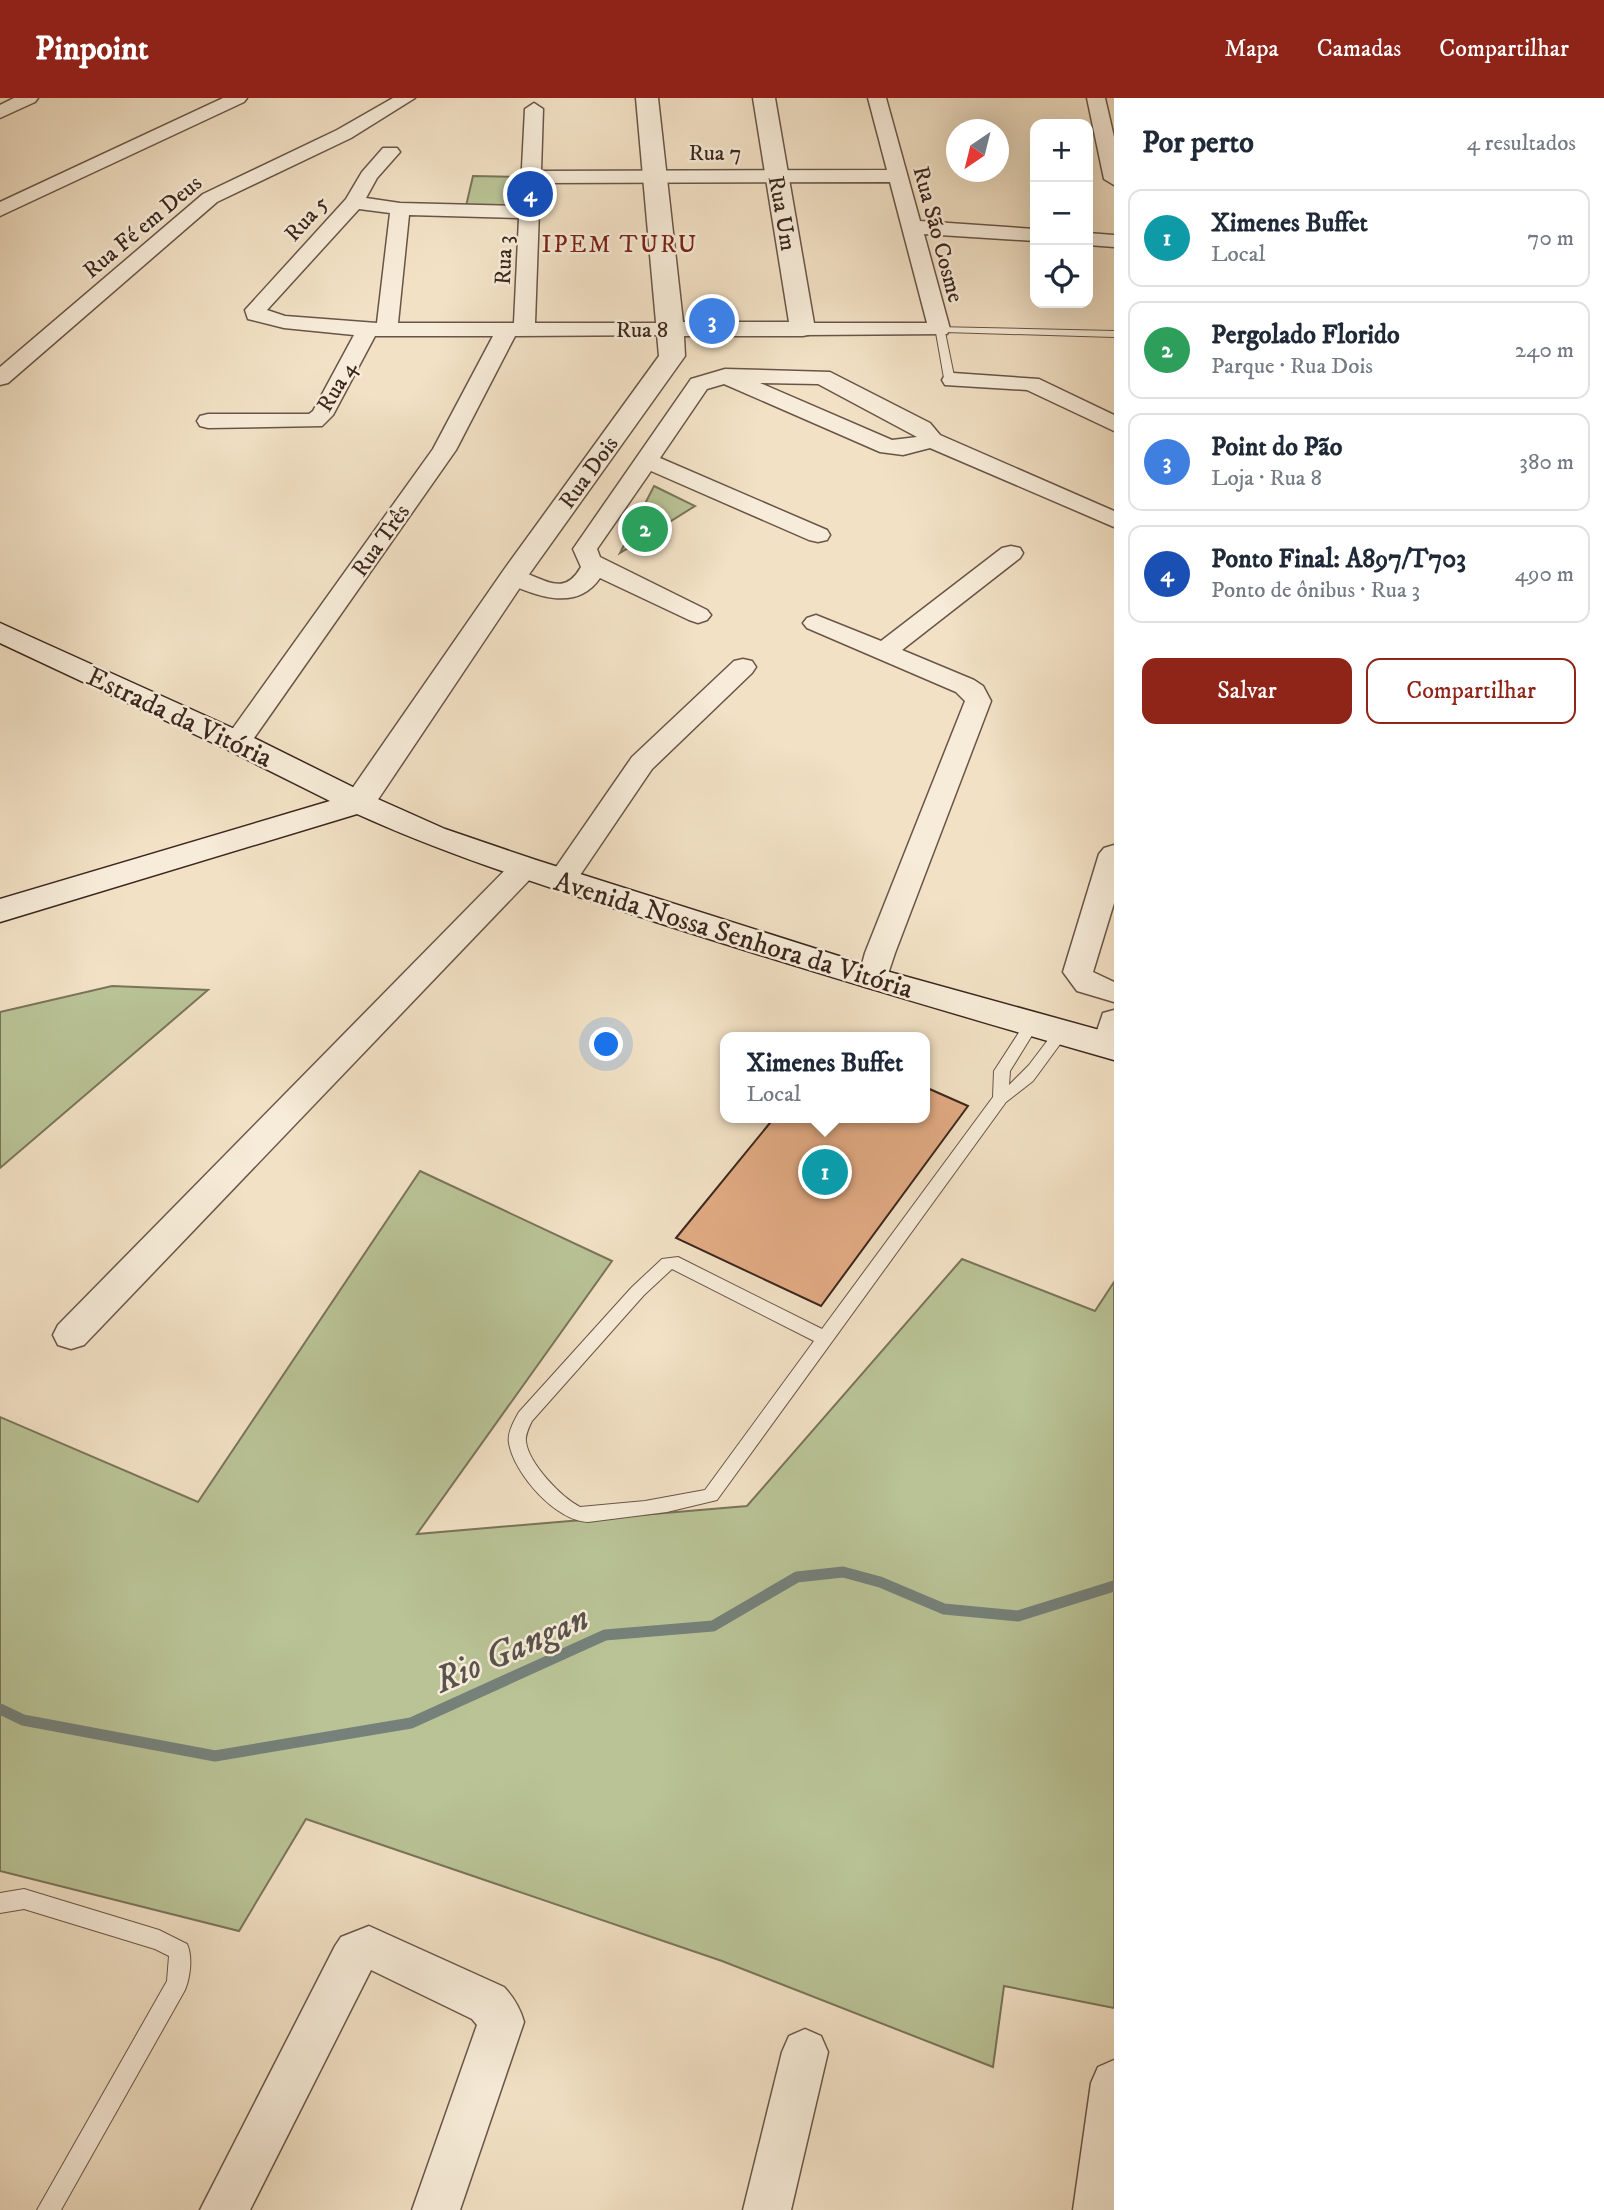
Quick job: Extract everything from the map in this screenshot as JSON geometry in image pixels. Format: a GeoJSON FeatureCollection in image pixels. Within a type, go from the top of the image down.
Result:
{"type":"FeatureCollection","features":[{"type":"Feature","properties":{"kind":"street"},"geometry":{"type":"LineString","coordinates":[[0,112],[29,98]]}},
{"type":"Feature","properties":{"kind":"street"},"geometry":{"type":"LineString","coordinates":[[0,210],[237,98]]}},
{"type":"Feature","properties":{"kind":"street","name":"Rua Fé em Deus"},"geometry":{"type":"LineString","coordinates":[[0,378],[209,198],[344,134],[406,98]]}},
{"type":"Feature","properties":{"kind":"street","name":"Rua Dois"},"geometry":{"type":"LineString","coordinates":[[359,803],[519,569],[672,356],[647,98]]}},
{"type":"Feature","properties":{"kind":"street","name":"Rua Um"},"geometry":{"type":"LineString","coordinates":[[764,98],[803,329]]}},
{"type":"Feature","properties":{"kind":"street","name":"Rua São Cosme"},"geometry":{"type":"LineString","coordinates":[[877,98],[939,329]]}},
{"type":"Feature","properties":{"kind":"street"},"geometry":{"type":"LineString","coordinates":[[1096,98],[1114,179]]}},
{"type":"Feature","properties":{"kind":"street","name":"Rua 3"},"geometry":{"type":"LineString","coordinates":[[516,329],[529,212],[534,109]]}},
{"type":"Feature","properties":{"kind":"street","name":"Rua 5"},"geometry":{"type":"LineString","coordinates":[[256,313],[354,202],[369,176],[390,152]]}},
{"type":"Feature","properties":{"kind":"street","name":"Rua 7"},"geometry":{"type":"LineString","coordinates":[[531,177],[898,177]]}},
{"type":"Feature","properties":{"kind":"street"},"geometry":{"type":"LineString","coordinates":[[354,202],[400,209],[529,212]]}},
{"type":"Feature","properties":{"kind":"street","name":"Rua 4"},"geometry":{"type":"LineString","coordinates":[[208,422],[314,421],[322,415],[378,330],[400,209]]}},
{"type":"Feature","properties":{"kind":"street"},"geometry":{"type":"LineString","coordinates":[[912,227],[1030,235]]}},
{"type":"Feature","properties":{"kind":"street"},"geometry":{"type":"LineString","coordinates":[[1093,239],[1114,240]]}},
{"type":"Feature","properties":{"kind":"street","name":"Rua 8"},"geometry":{"type":"LineString","coordinates":[[256,313],[284,322],[378,330],[939,329]]}},
{"type":"Feature","properties":{"kind":"street","name":"Rua Três"},"geometry":{"type":"LineString","coordinates":[[237,741],[444,450],[516,329]]}},
{"type":"Feature","properties":{"kind":"street"},"geometry":{"type":"LineString","coordinates":[[725,376],[888,447],[903,448],[932,440]]}},
{"type":"Feature","properties":{"kind":"street"},"geometry":{"type":"LineString","coordinates":[[698,615],[594,566],[585,554],[586,544],[699,384],[725,376],[822,377],[922,428],[932,440],[1114,520]]}},
{"type":"Feature","properties":{"kind":"street"},"geometry":{"type":"LineString","coordinates":[[953,380],[1031,384],[1114,424]]}},
{"type":"Feature","properties":{"kind":"street"},"geometry":{"type":"LineString","coordinates":[[645,460],[818,535]]}},
{"type":"Feature","properties":{"kind":"street"},"geometry":{"type":"LineString","coordinates":[[884,651],[1011,553]]}},
{"type":"Feature","properties":{"kind":"street"},"geometry":{"type":"LineString","coordinates":[[519,569],[556,592],[566,592],[585,583],[594,566]]}},
{"type":"Feature","properties":{"kind":"street"},"geometry":{"type":"LineString","coordinates":[[816,623],[965,686],[974,692],[978,701],[880,953],[873,979]]}},
{"type":"Feature","properties":{"kind":"street","name":"Estrada da Vitória"},"geometry":{"type":"LineString","coordinates":[[0,632],[237,741],[321,800]]}},
{"type":"Feature","properties":{"kind":"street"},"geometry":{"type":"LineString","coordinates":[[562,880],[642,763],[743,667]]}},
{"type":"Feature","properties":{"kind":"street"},"geometry":{"type":"LineString","coordinates":[[0,911],[321,800],[359,803]]}},
{"type":"Feature","properties":{"kind":"street","name":"Avenida Nossa Senhora da Vitória"},"geometry":{"type":"LineString","coordinates":[[359,803],[411,827],[524,868],[873,979],[1047,1028],[1112,1038]]}},
{"type":"Feature","properties":{"kind":"street"},"geometry":{"type":"LineString","coordinates":[[1114,854],[1078,972],[1081,980],[1114,992]]}},
{"type":"Feature","properties":{"kind":"street"},"geometry":{"type":"LineString","coordinates":[[71,1335],[524,868]]}},
{"type":"Feature","properties":{"kind":"street"},"geometry":{"type":"LineString","coordinates":[[224,2210],[351,1961],[357,1952],[369,1947],[488,2003],[499,2015],[501,2022],[436,2210]]}},
{"type":"Feature","properties":{"kind":"street"},"geometry":{"type":"LineString","coordinates":[[767,2210],[804,2052]]}},
{"type":"Feature","properties":{"kind":"street"},"geometry":{"type":"LineString","coordinates":[[1097,2210],[1114,2083]]}},
{"type":"Feature","properties":{"kind":"lane","name":"Rua 8"},"geometry":{"type":"LineString","coordinates":[[939,329],[1114,334]]}},
{"type":"Feature","properties":{"kind":"lane","name":"Rua São Cosme"},"geometry":{"type":"LineString","coordinates":[[939,329],[949,378],[953,380]]}},
{"type":"Feature","properties":{"kind":"lane"},"geometry":{"type":"LineString","coordinates":[[1001,1098],[1002,1071],[1047,1028]]}},
{"type":"Feature","properties":{"kind":"lane"},"geometry":{"type":"LineString","coordinates":[[824,1338],[678,1263],[668,1263],[638,1291],[525,1417],[517,1440],[523,1460],[564,1507],[579,1514],[599,1514],[711,1495],[1001,1098],[1027,1079],[1047,1028]]}},
{"type":"Feature","properties":{"kind":"lane"},"geometry":{"type":"LineString","coordinates":[[0,1903],[24,1899],[159,1940],[180,1951],[177,1983],[48,2210]]}},
{"type":"Feature","properties":{"kind":"green space"},"geometry":{"type":"Polygon","coordinates":[[[473,176],[525,177],[520,208],[466,206],[473,176]]]}},
{"type":"Feature","properties":{"kind":"green space"},"geometry":{"type":"Polygon","coordinates":[[[654,486],[695,506],[620,553],[654,486]]]}},
{"type":"Feature","properties":{"kind":"green space"},"geometry":{"type":"Polygon","coordinates":[[[112,986],[208,990],[0,1168],[0,1012],[112,986]]]}},
{"type":"Feature","properties":{"kind":"green space"},"geometry":{"type":"Polygon","coordinates":[[[420,1171],[612,1261],[417,1534],[747,1506],[962,1259],[1095,1311],[1114,1282],[1114,2008],[1004,1986],[993,2067],[722,1961],[306,1819],[239,1931],[0,1871],[0,1417],[198,1502],[420,1171]]]}},
{"type":"Feature","properties":{"kind":"building"},"geometry":{"type":"Polygon","coordinates":[[[930,1089],[968,1106],[821,1306],[676,1238],[770,1123],[930,1123],[930,1089]]]}},
{"type":"Feature","properties":{"kind":"waterway","name":"Rio Gangan"},"geometry":{"type":"LineString","coordinates":[[0,1709],[23,1720],[215,1756],[411,1723],[605,1635],[713,1626],[797,1577],[843,1572],[880,1582],[944,1609],[1018,1616],[1114,1586]]}},
{"type":"Feature","properties":{"kind":"place","name":"Ponto Final: A897/T703"},"geometry":{"type":"Point","coordinates":[530,194]}},
{"type":"Feature","properties":{"kind":"place","name":"Point do Pão"},"geometry":{"type":"Point","coordinates":[712,321]}},
{"type":"Feature","properties":{"kind":"place","name":"Pergolado Florido"},"geometry":{"type":"Point","coordinates":[645,529]}},
{"type":"Feature","properties":{"kind":"place","name":"Ximenes Buffet"},"geometry":{"type":"Point","coordinates":[825,1172]}},
{"type":"Feature","properties":{"kind":"district","name":"IPEM TURU"},"geometry":{"type":"Point","coordinates":[620,244]}}]}
